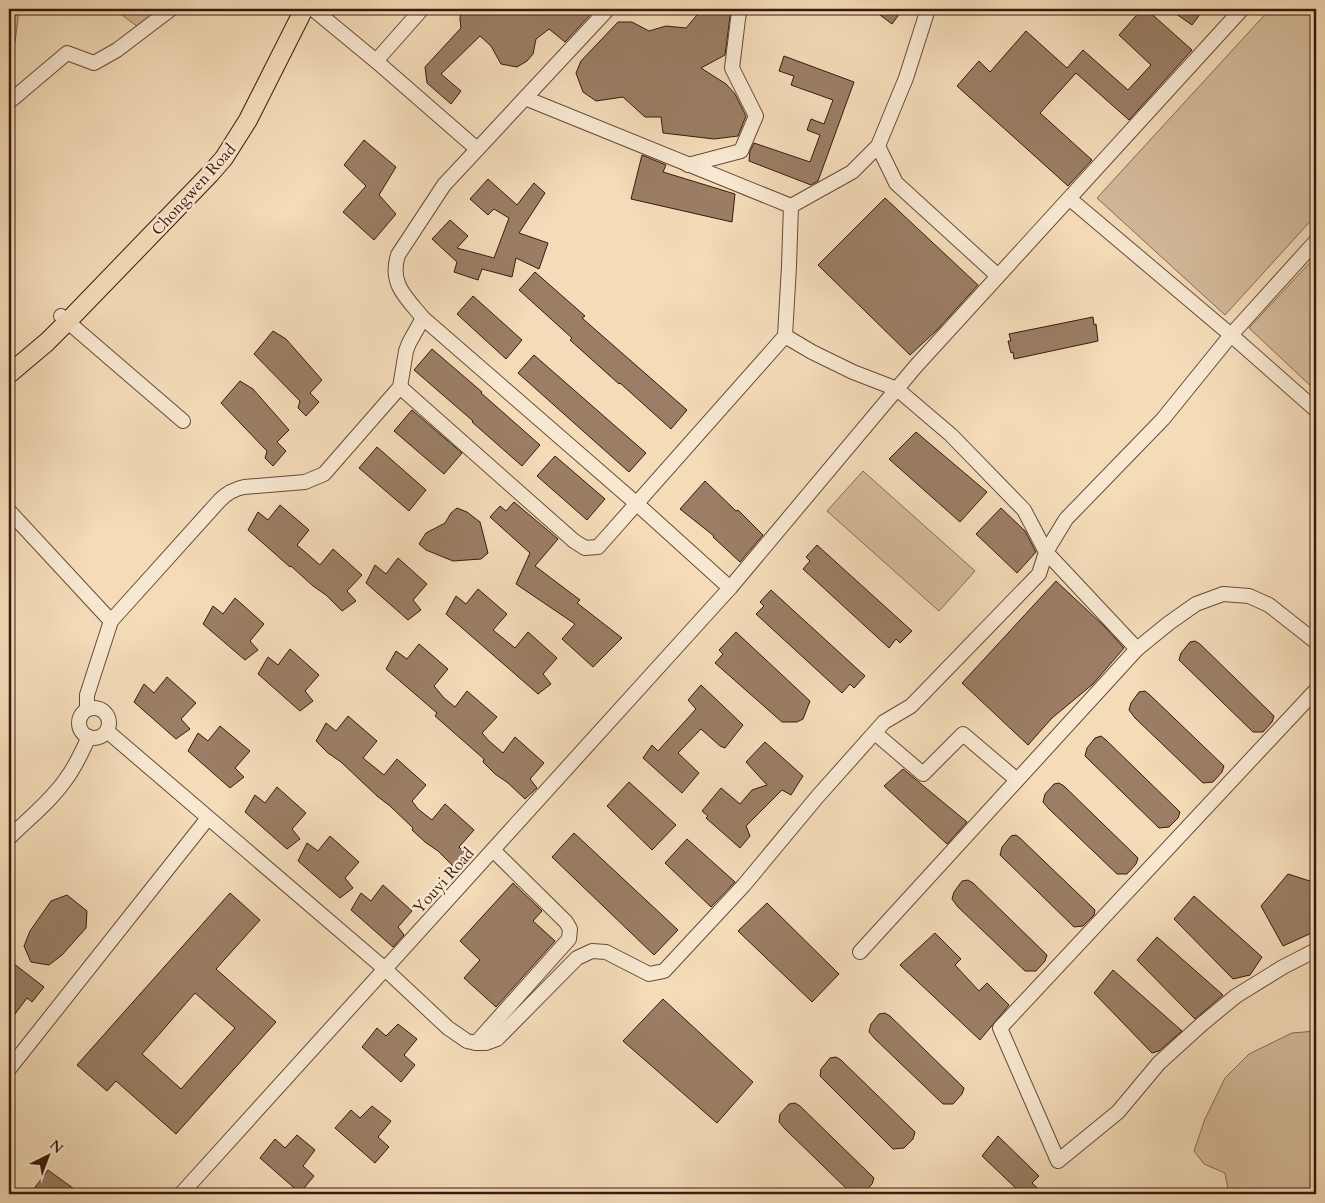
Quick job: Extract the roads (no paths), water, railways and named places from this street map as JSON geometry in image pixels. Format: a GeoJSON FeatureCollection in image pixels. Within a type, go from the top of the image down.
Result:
{"type":"FeatureCollection","features":[{"type":"Feature","properties":{"kind":"main road","name":"Chongwen Road"},"geometry":{"type":"LineString","coordinates":[[64,319],[218,154],[241,117],[294,9]]}},
{"type":"Feature","properties":{"kind":"main road","name":"Chongwen Road"},"geometry":{"type":"LineString","coordinates":[[64,319],[224,158],[248,120],[304,9]]}},
{"type":"Feature","properties":{"kind":"main road"},"geometry":{"type":"LineString","coordinates":[[9,362],[64,319]]}},
{"type":"Feature","properties":{"kind":"main road"},"geometry":{"type":"LineString","coordinates":[[9,374],[47,342],[64,319]]}},
{"type":"Feature","properties":{"kind":"street"},"geometry":{"type":"LineString","coordinates":[[9,102],[67,53],[94,63],[117,50],[171,9]]}},
{"type":"Feature","properties":{"kind":"street"},"geometry":{"type":"LineString","coordinates":[[313,9],[477,149]]}},
{"type":"Feature","properties":{"kind":"street"},"geometry":{"type":"LineString","coordinates":[[376,61],[422,9]]}},
{"type":"Feature","properties":{"kind":"street"},"geometry":{"type":"LineString","coordinates":[[608,9],[444,185],[398,255],[395,265],[397,285],[424,318],[730,588]]}},
{"type":"Feature","properties":{"kind":"street"},"geometry":{"type":"LineString","coordinates":[[688,165],[741,151],[756,116],[732,68],[740,9]]}},
{"type":"Feature","properties":{"kind":"street"},"geometry":{"type":"LineString","coordinates":[[791,206],[852,172],[878,146],[906,78],[928,9]]}},
{"type":"Feature","properties":{"kind":"street","name":"Youyi Road"},"geometry":{"type":"LineString","coordinates":[[181,1194],[730,588],[916,366],[1242,9]]}},
{"type":"Feature","properties":{"kind":"street"},"geometry":{"type":"LineString","coordinates":[[525,98],[791,206]]}},
{"type":"Feature","properties":{"kind":"street"},"geometry":{"type":"LineString","coordinates":[[878,146],[896,183],[998,276]]}},
{"type":"Feature","properties":{"kind":"street"},"geometry":{"type":"LineString","coordinates":[[1070,199],[1231,335],[1316,410]]}},
{"type":"Feature","properties":{"kind":"street"},"geometry":{"type":"LineString","coordinates":[[400,387],[574,541],[586,548],[598,547],[784,336],[791,206]]}},
{"type":"Feature","properties":{"kind":"street"},"geometry":{"type":"LineString","coordinates":[[107,731],[385,969],[448,1028],[467,1040],[476,1043],[497,1040],[577,958],[592,951],[606,952],[648,974],[664,971],[744,885],[818,796],[884,722],[911,706],[1039,574],[1046,552],[1066,519],[1163,419],[1231,335],[1316,241]]}},
{"type":"Feature","properties":{"kind":"street"},"geometry":{"type":"LineString","coordinates":[[87,709],[87,695],[111,621],[227,494],[235,489],[244,487],[305,482],[324,474],[400,387],[406,351],[424,318]]}},
{"type":"Feature","properties":{"kind":"street"},"geometry":{"type":"LineString","coordinates":[[64,319],[184,421]]}},
{"type":"Feature","properties":{"kind":"street"},"geometry":{"type":"LineString","coordinates":[[784,336],[853,372],[897,389],[951,435],[1024,510],[1046,552],[1137,649]]}},
{"type":"Feature","properties":{"kind":"street"},"geometry":{"type":"LineString","coordinates":[[9,510],[111,621]]}},
{"type":"Feature","properties":{"kind":"street"},"geometry":{"type":"LineString","coordinates":[[860,952],[1137,649],[1196,604],[1223,594],[1249,596],[1270,605],[1316,642]]}},
{"type":"Feature","properties":{"kind":"street"},"geometry":{"type":"LineString","coordinates":[[1316,690],[1000,1028],[1058,1161],[1118,1112],[1159,1063],[1215,1012],[1236,996],[1283,967],[1316,950]]}},
{"type":"Feature","properties":{"kind":"street"},"geometry":{"type":"LineString","coordinates":[[97,708],[105,712],[109,721],[107,731],[99,737],[89,737],[81,731],[80,716],[87,709],[97,708]]}},
{"type":"Feature","properties":{"kind":"street"},"geometry":{"type":"LineString","coordinates":[[875,733],[923,774],[963,734],[1017,780]]}},
{"type":"Feature","properties":{"kind":"street"},"geometry":{"type":"LineString","coordinates":[[9,838],[66,779],[74,768],[89,737]]}},
{"type":"Feature","properties":{"kind":"street"},"geometry":{"type":"LineString","coordinates":[[9,1069],[208,818]]}},
{"type":"Feature","properties":{"kind":"street"},"geometry":{"type":"LineString","coordinates":[[476,1043],[570,939],[570,929],[566,922],[493,850]]}}]}
